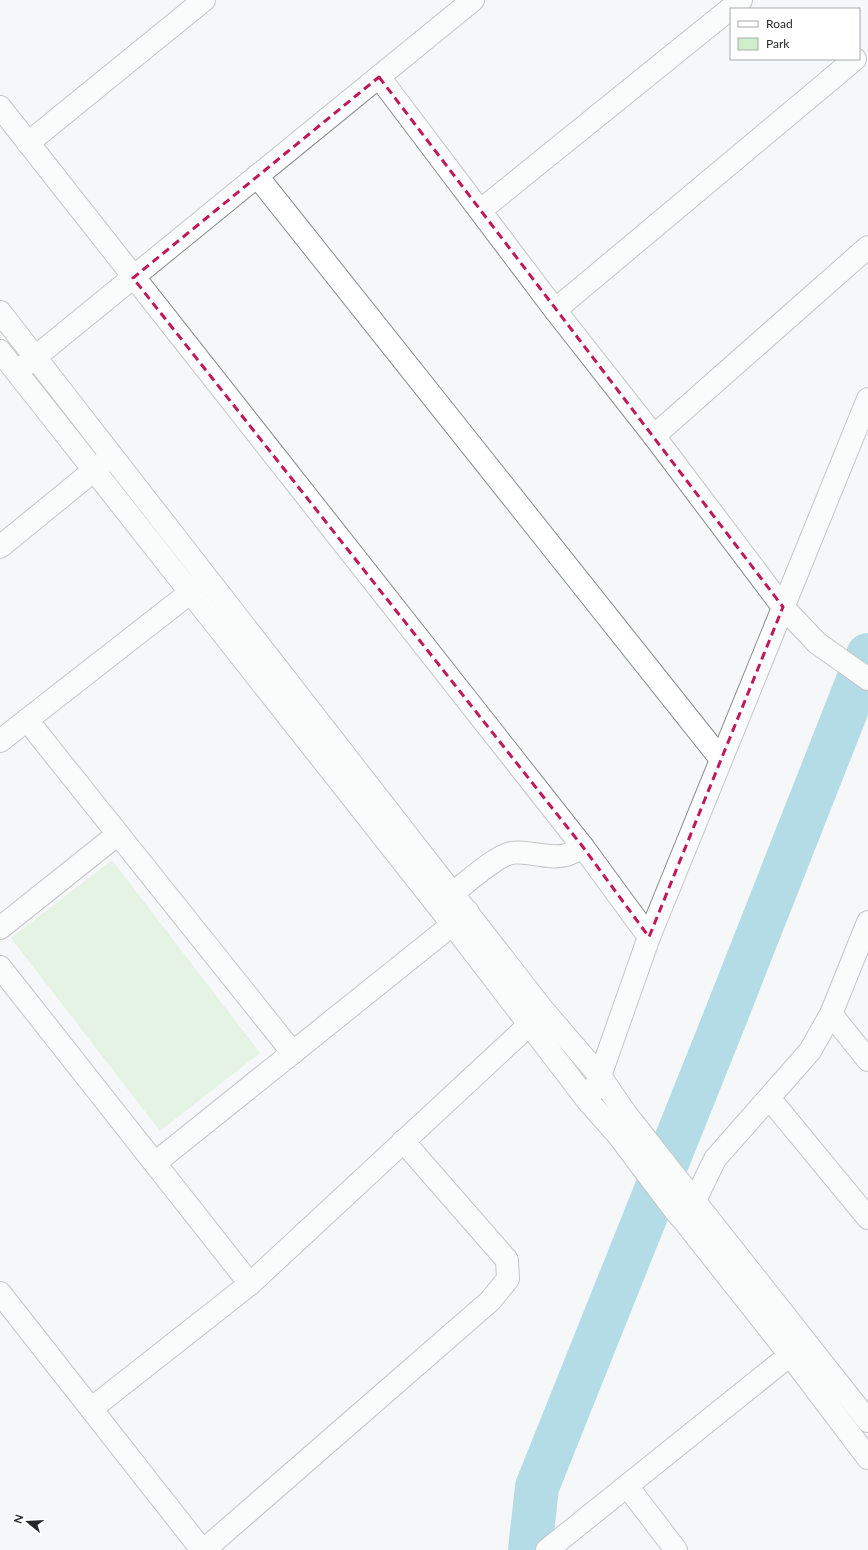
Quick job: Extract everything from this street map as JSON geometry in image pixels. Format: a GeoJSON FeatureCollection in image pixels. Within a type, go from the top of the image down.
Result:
{"type":"FeatureCollection","features":[{"type":"Feature","properties":{"kind":"street"},"geometry":{"type":"LineString","coordinates":[[28,143],[204,0]]}},
{"type":"Feature","properties":{"kind":"street"},"geometry":{"type":"LineString","coordinates":[[17,372],[472,0]]}},
{"type":"Feature","properties":{"kind":"street"},"geometry":{"type":"LineString","coordinates":[[731,8],[741,0]]}},
{"type":"Feature","properties":{"kind":"street"},"geometry":{"type":"LineString","coordinates":[[481,210],[730,9]]}},
{"type":"Feature","properties":{"kind":"street"},"geometry":{"type":"LineString","coordinates":[[860,54],[868,48]]}},
{"type":"Feature","properties":{"kind":"street"},"geometry":{"type":"LineString","coordinates":[[555,310],[854,60]]}},
{"type":"Feature","properties":{"kind":"street"},"geometry":{"type":"LineString","coordinates":[[379,77],[481,210],[555,310],[654,436],[783,607],[817,643],[868,679]]}},
{"type":"Feature","properties":{"kind":"street"},"geometry":{"type":"LineString","coordinates":[[0,107],[133,278],[583,847],[649,937]]}},
{"type":"Feature","properties":{"kind":"street"},"geometry":{"type":"LineString","coordinates":[[257,176],[720,758]]}},
{"type":"Feature","properties":{"kind":"street"},"geometry":{"type":"LineString","coordinates":[[654,436],[868,246]]}},
{"type":"Feature","properties":{"kind":"street"},"geometry":{"type":"LineString","coordinates":[[0,312],[453,893],[460,918]]}},
{"type":"Feature","properties":{"kind":"street"},"geometry":{"type":"LineString","coordinates":[[0,351],[190,592],[460,918],[537,1018],[588,1101],[618,1135],[680,1217],[798,1349],[868,1421]]}},
{"type":"Feature","properties":{"kind":"street"},"geometry":{"type":"LineString","coordinates":[[588,1101],[600,1076],[649,937],[720,758],[868,399]]}},
{"type":"Feature","properties":{"kind":"street"},"geometry":{"type":"LineString","coordinates":[[0,547],[112,456]]}},
{"type":"Feature","properties":{"kind":"street"},"geometry":{"type":"LineString","coordinates":[[0,741],[208,579]]}},
{"type":"Feature","properties":{"kind":"street"},"geometry":{"type":"LineString","coordinates":[[27,720],[293,1053]]}},
{"type":"Feature","properties":{"kind":"street"},"geometry":{"type":"LineString","coordinates":[[0,928],[118,834]]}},
{"type":"Feature","properties":{"kind":"street"},"geometry":{"type":"LineString","coordinates":[[453,893],[500,857],[510,853],[521,852],[553,856],[565,855],[583,847]]}},
{"type":"Feature","properties":{"kind":"street"},"geometry":{"type":"LineString","coordinates":[[155,1163],[460,918]]}},
{"type":"Feature","properties":{"kind":"street"},"geometry":{"type":"LineString","coordinates":[[680,1217],[689,1193],[715,1159],[810,1052],[830,1014],[868,922]]}},
{"type":"Feature","properties":{"kind":"street"},"geometry":{"type":"LineString","coordinates":[[0,967],[250,1284]]}},
{"type":"Feature","properties":{"kind":"street"},"geometry":{"type":"LineString","coordinates":[[830,1014],[868,1060]]}},
{"type":"Feature","properties":{"kind":"street"},"geometry":{"type":"LineString","coordinates":[[537,1018],[600,1076],[626,1114],[689,1193],[798,1349],[868,1458]]}},
{"type":"Feature","properties":{"kind":"street"},"geometry":{"type":"LineString","coordinates":[[91,1408],[250,1284],[537,1018]]}},
{"type":"Feature","properties":{"kind":"street"},"geometry":{"type":"LineString","coordinates":[[769,1098],[868,1218]]}},
{"type":"Feature","properties":{"kind":"street"},"geometry":{"type":"LineString","coordinates":[[0,1293],[203,1550],[490,1301],[508,1279],[507,1260],[403,1141]]}},
{"type":"Feature","properties":{"kind":"street"},"geometry":{"type":"LineString","coordinates":[[547,1550],[798,1349]]}},
{"type":"Feature","properties":{"kind":"street"},"geometry":{"type":"LineString","coordinates":[[627,1486],[676,1550]]}},
{"type":"Feature","properties":{"kind":"highlighted area"},"geometry":{"type":"Polygon","coordinates":[[[379,77],[783,607],[649,937],[583,847],[133,278],[379,77]]]}},
{"type":"Feature","properties":{"kind":"green space"},"geometry":{"type":"Polygon","coordinates":[[[112,860],[260,1053],[160,1131],[11,938],[112,860]]]}},
{"type":"Feature","properties":{"kind":"waterway"},"geometry":{"type":"LineString","coordinates":[[530,1550],[537,1487],[725,1018],[868,655]]}}]}
